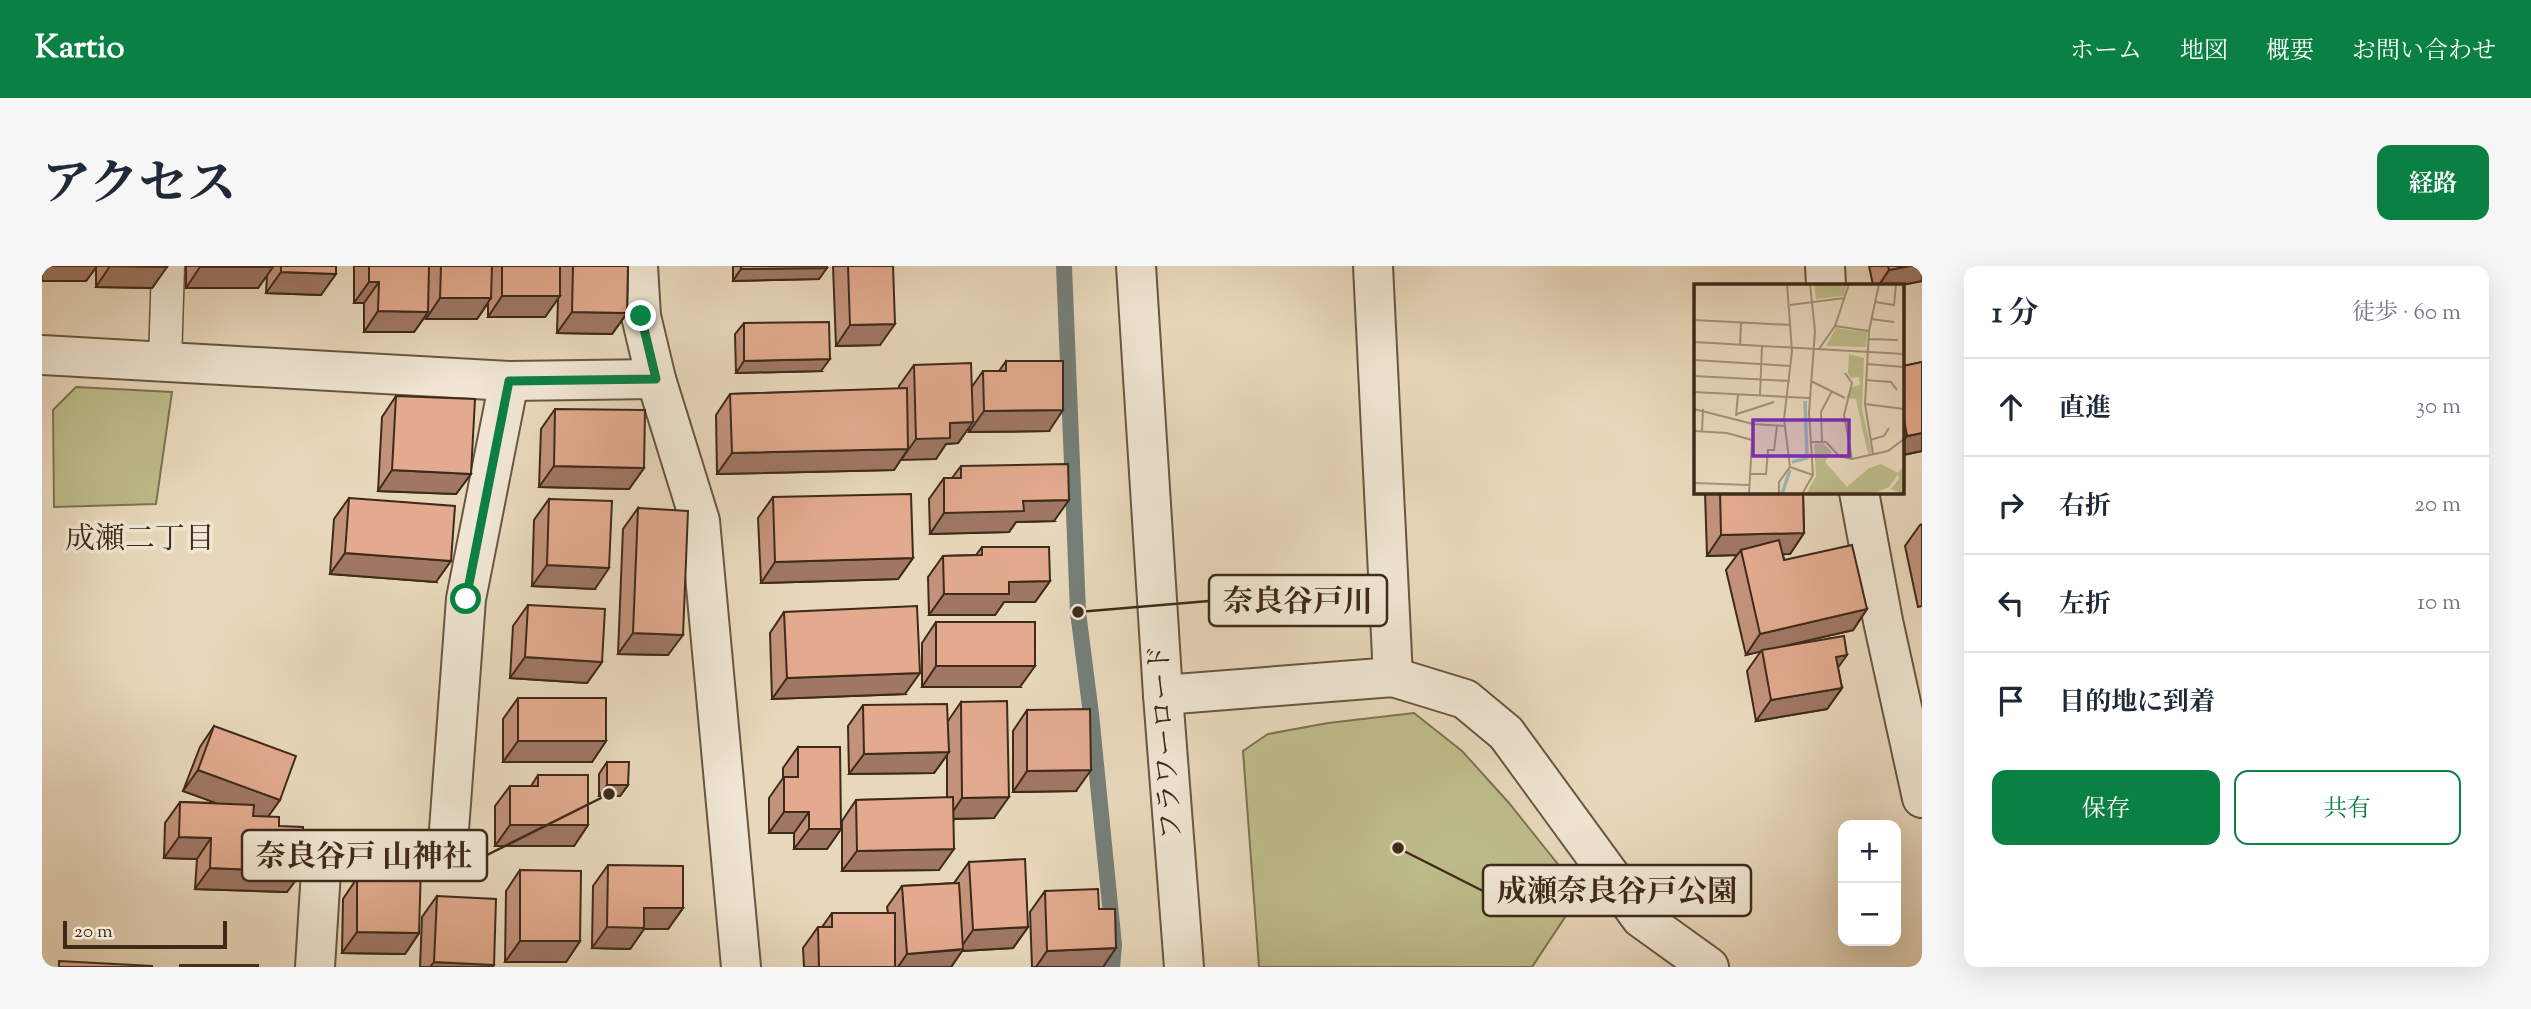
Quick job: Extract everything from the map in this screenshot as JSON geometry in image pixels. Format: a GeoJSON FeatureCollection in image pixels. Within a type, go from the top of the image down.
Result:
{"type":"FeatureCollection","features":[{"type":"Feature","properties":{"kind":"street"},"geometry":{"type":"LineString","coordinates":[[638,266],[641,316],[656,379],[700,521],[741,967]]}},
{"type":"Feature","properties":{"kind":"street","name":"フラワーロード"},"geometry":{"type":"LineString","coordinates":[[1136,266],[1163,695],[1184,967]]}},
{"type":"Feature","properties":{"kind":"street"},"geometry":{"type":"LineString","coordinates":[[1373,266],[1393,677]]}},
{"type":"Feature","properties":{"kind":"street"},"geometry":{"type":"LineString","coordinates":[[1825,266],[1826,284]]}},
{"type":"Feature","properties":{"kind":"street"},"geometry":{"type":"LineString","coordinates":[[42,355],[509,381],[656,379]]}},
{"type":"Feature","properties":{"kind":"street"},"geometry":{"type":"LineString","coordinates":[[315,967],[323,855],[447,857],[466,599],[509,381]]}},
{"type":"Feature","properties":{"kind":"street"},"geometry":{"type":"LineString","coordinates":[[1859,494],[1882,621],[1922,798]]}},
{"type":"Feature","properties":{"kind":"street"},"geometry":{"type":"LineString","coordinates":[[1163,695],[1393,677],[1465,699],[1506,733],[1641,918],[1709,967]]}},
{"type":"Feature","properties":{"kind":"lane"},"geometry":{"type":"LineString","coordinates":[[165,362],[168,266]]}},
{"type":"Feature","properties":{"kind":"shaded area"},"geometry":{"type":"Polygon","coordinates":[[[76,387],[172,392],[156,504],[54,507],[53,410],[76,387]]]}},
{"type":"Feature","properties":{"kind":"shaded area"},"geometry":{"type":"Polygon","coordinates":[[[1414,713],[1462,751],[1509,803],[1581,893],[1532,967],[1259,967],[1243,751],[1268,734],[1328,723],[1414,713]]]}},
{"type":"Feature","properties":{"kind":"building"},"geometry":{"type":"Polygon","coordinates":[[[273,266],[273,267],[200,267],[273,266]]]}},
{"type":"Feature","properties":{"kind":"building"},"geometry":{"type":"Polygon","coordinates":[[[281,266],[336,266],[336,274],[281,272],[281,266]]]}},
{"type":"Feature","properties":{"kind":"building"},"geometry":{"type":"Polygon","coordinates":[[[369,266],[429,266],[428,312],[378,311],[379,282],[369,282],[369,266]]]}},
{"type":"Feature","properties":{"kind":"building"},"geometry":{"type":"Polygon","coordinates":[[[441,266],[492,266],[491,298],[440,298],[441,266]]]}},
{"type":"Feature","properties":{"kind":"building"},"geometry":{"type":"Polygon","coordinates":[[[502,266],[560,266],[560,296],[502,296],[502,266]]]}},
{"type":"Feature","properties":{"kind":"building"},"geometry":{"type":"Polygon","coordinates":[[[573,266],[628,266],[627,313],[572,312],[573,266]]]}},
{"type":"Feature","properties":{"kind":"building"},"geometry":{"type":"Polygon","coordinates":[[[741,266],[827,266],[827,268],[741,269],[741,266]]]}},
{"type":"Feature","properties":{"kind":"building"},"geometry":{"type":"Polygon","coordinates":[[[848,266],[893,266],[895,324],[850,325],[848,266]]]}},
{"type":"Feature","properties":{"kind":"building"},"geometry":{"type":"Polygon","coordinates":[[[1888,266],[1909,266],[1889,270],[1888,266]]]}},
{"type":"Feature","properties":{"kind":"building"},"geometry":{"type":"Polygon","coordinates":[[[829,322],[830,359],[744,361],[744,323],[829,322]]]}},
{"type":"Feature","properties":{"kind":"building"},"geometry":{"type":"Polygon","coordinates":[[[1006,361],[1063,361],[1063,410],[984,411],[983,371],[1006,371],[1006,361]]]}},
{"type":"Feature","properties":{"kind":"building"},"geometry":{"type":"Polygon","coordinates":[[[1922,362],[1922,433],[1907,436],[1904,420],[1904,366],[1922,362]]]}},
{"type":"Feature","properties":{"kind":"building"},"geometry":{"type":"Polygon","coordinates":[[[971,363],[973,422],[950,423],[950,438],[916,439],[914,365],[971,363]]]}},
{"type":"Feature","properties":{"kind":"building"},"geometry":{"type":"Polygon","coordinates":[[[907,388],[908,449],[732,453],[730,394],[907,388]]]}},
{"type":"Feature","properties":{"kind":"building"},"geometry":{"type":"Polygon","coordinates":[[[396,396],[475,399],[471,474],[392,470],[396,396]]]}},
{"type":"Feature","properties":{"kind":"building"},"geometry":{"type":"Polygon","coordinates":[[[555,409],[645,410],[644,468],[554,466],[555,409]]]}},
{"type":"Feature","properties":{"kind":"building"},"geometry":{"type":"Polygon","coordinates":[[[1068,464],[1069,500],[1023,501],[1024,511],[944,513],[944,478],[961,478],[961,466],[1068,464]]]}},
{"type":"Feature","properties":{"kind":"building"},"geometry":{"type":"Polygon","coordinates":[[[911,494],[913,558],[775,562],[773,497],[911,494]]]}},
{"type":"Feature","properties":{"kind":"building"},"geometry":{"type":"Polygon","coordinates":[[[1720,494],[1803,494],[1804,533],[1721,535],[1720,494]]]}},
{"type":"Feature","properties":{"kind":"building"},"geometry":{"type":"Polygon","coordinates":[[[349,498],[455,506],[451,561],[345,553],[349,498]]]}},
{"type":"Feature","properties":{"kind":"building"},"geometry":{"type":"Polygon","coordinates":[[[549,499],[612,501],[609,568],[547,565],[549,499]]]}},
{"type":"Feature","properties":{"kind":"building"},"geometry":{"type":"Polygon","coordinates":[[[638,508],[688,511],[683,635],[633,633],[638,508]]]}},
{"type":"Feature","properties":{"kind":"building"},"geometry":{"type":"Polygon","coordinates":[[[1779,540],[1784,560],[1852,545],[1867,609],[1760,634],[1741,550],[1779,540]]]}},
{"type":"Feature","properties":{"kind":"building"},"geometry":{"type":"Polygon","coordinates":[[[982,547],[1049,547],[1050,581],[1009,582],[1009,594],[944,594],[943,556],[982,555],[982,547]]]}},
{"type":"Feature","properties":{"kind":"building"},"geometry":{"type":"Polygon","coordinates":[[[528,605],[605,609],[602,662],[525,657],[528,605]]]}},
{"type":"Feature","properties":{"kind":"building"},"geometry":{"type":"Polygon","coordinates":[[[917,606],[920,673],[787,678],[784,612],[917,606]]]}},
{"type":"Feature","properties":{"kind":"building"},"geometry":{"type":"Polygon","coordinates":[[[936,622],[1035,622],[1035,666],[936,666],[936,622]]]}},
{"type":"Feature","properties":{"kind":"building"},"geometry":{"type":"Polygon","coordinates":[[[1844,636],[1847,655],[1836,657],[1842,688],[1771,700],[1762,650],[1844,636]]]}},
{"type":"Feature","properties":{"kind":"building"},"geometry":{"type":"Polygon","coordinates":[[[518,698],[606,698],[606,741],[518,741],[518,698]]]}},
{"type":"Feature","properties":{"kind":"building"},"geometry":{"type":"Polygon","coordinates":[[[1007,701],[1009,797],[962,798],[961,702],[1007,701]]]}},
{"type":"Feature","properties":{"kind":"building"},"geometry":{"type":"Polygon","coordinates":[[[947,704],[949,752],[864,754],[863,705],[947,704]]]}},
{"type":"Feature","properties":{"kind":"building"},"geometry":{"type":"Polygon","coordinates":[[[1090,709],[1091,770],[1027,771],[1027,710],[1090,709]]]}},
{"type":"Feature","properties":{"kind":"building"},"geometry":{"type":"Polygon","coordinates":[[[214,726],[296,756],[280,800],[198,770],[214,726]]]}},
{"type":"Feature","properties":{"kind":"building"},"geometry":{"type":"Polygon","coordinates":[[[798,747],[840,747],[841,829],[809,829],[809,812],[784,812],[784,777],[798,777],[798,747]]]}},
{"type":"Feature","properties":{"kind":"building"},"geometry":{"type":"Polygon","coordinates":[[[607,762],[629,762],[628,785],[607,785],[607,762]]]}},
{"type":"Feature","properties":{"kind":"building"},"geometry":{"type":"Polygon","coordinates":[[[538,775],[588,775],[588,825],[510,825],[510,786],[538,786],[538,775]]]}},
{"type":"Feature","properties":{"kind":"building"},"geometry":{"type":"Polygon","coordinates":[[[953,797],[954,849],[857,851],[856,800],[953,797]]]}},
{"type":"Feature","properties":{"kind":"building"},"geometry":{"type":"Polygon","coordinates":[[[180,802],[254,805],[253,816],[279,817],[279,826],[303,827],[302,872],[210,868],[211,838],[179,837],[180,802]]]}},
{"type":"Feature","properties":{"kind":"building"},"geometry":{"type":"Polygon","coordinates":[[[1025,859],[1028,927],[973,930],[969,862],[1025,859]]]}},
{"type":"Feature","properties":{"kind":"building"},"geometry":{"type":"Polygon","coordinates":[[[373,865],[421,865],[419,933],[357,932],[357,878],[373,878],[373,865]]]}},
{"type":"Feature","properties":{"kind":"building"},"geometry":{"type":"Polygon","coordinates":[[[608,865],[683,866],[683,908],[644,908],[644,928],[607,927],[608,865]]]}},
{"type":"Feature","properties":{"kind":"building"},"geometry":{"type":"Polygon","coordinates":[[[520,870],[581,871],[580,941],[520,941],[520,870]]]}},
{"type":"Feature","properties":{"kind":"building"},"geometry":{"type":"Polygon","coordinates":[[[959,883],[963,949],[907,954],[902,886],[959,883]]]}},
{"type":"Feature","properties":{"kind":"building"},"geometry":{"type":"Polygon","coordinates":[[[1098,889],[1099,909],[1115,909],[1116,948],[1047,951],[1045,891],[1098,889]]]}},
{"type":"Feature","properties":{"kind":"building"},"geometry":{"type":"Polygon","coordinates":[[[437,896],[496,899],[494,965],[434,962],[437,896]]]}},
{"type":"Feature","properties":{"kind":"building"},"geometry":{"type":"Polygon","coordinates":[[[832,913],[895,913],[895,967],[819,967],[818,927],[832,927],[832,913]]]}},
{"type":"Feature","properties":{"kind":"building"},"geometry":{"type":"Polygon","coordinates":[[[59,961],[152,966],[152,967],[59,967],[59,961]]]}},
{"type":"Feature","properties":{"kind":"building"},"geometry":{"type":"Polygon","coordinates":[[[258,965],[258,967],[180,967],[258,965]]]}},
{"type":"Feature","properties":{"kind":"waterway"},"geometry":{"type":"LineString","coordinates":[[1064,266],[1078,612],[1114,945],[1112,967]]}},
{"type":"Feature","properties":{"kind":"place","name":"奈良谷戸川"},"geometry":{"type":"Point","coordinates":[1078,612]}},
{"type":"Feature","properties":{"kind":"place","name":"奈良谷戸 山神社"},"geometry":{"type":"Point","coordinates":[609,794]}},
{"type":"Feature","properties":{"kind":"place","name":"成瀬奈良谷戸公園"},"geometry":{"type":"Point","coordinates":[1398,848]}},
{"type":"Feature","properties":{"kind":"district","name":"成瀬二丁目"},"geometry":{"type":"Point","coordinates":[140,540]}},
{"type":"Feature","properties":{"kind":"route"},"geometry":{"type":"LineString","coordinates":[[466,599],[509,381],[656,379],[641,316]]}}]}
